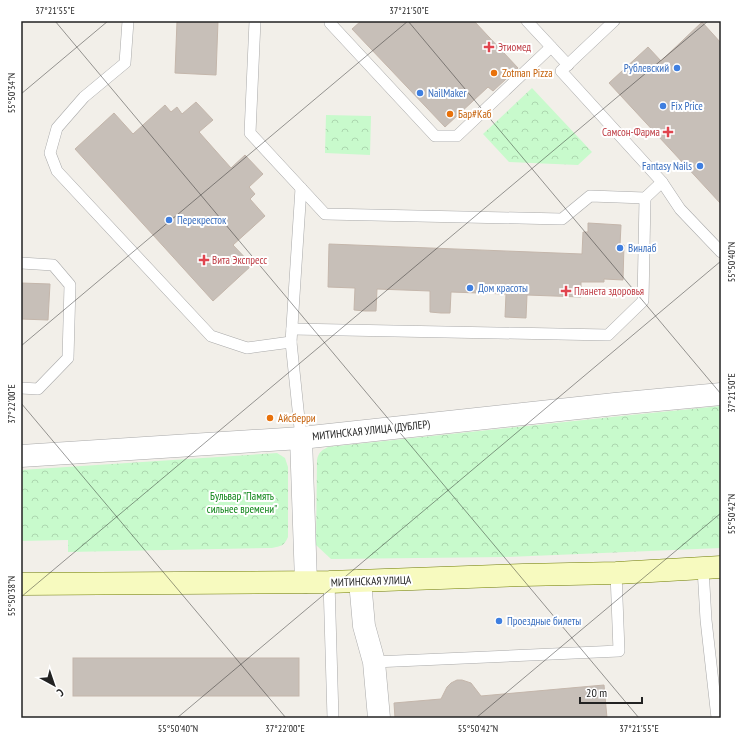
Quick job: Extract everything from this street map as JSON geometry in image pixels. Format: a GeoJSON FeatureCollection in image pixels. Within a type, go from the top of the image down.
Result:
{"type":"FeatureCollection","features":[{"type":"Feature","properties":{"kind":"main road","name":"МИТИНСКАЯ УЛИЦА"},"geometry":{"type":"LineString","coordinates":[[21,584],[329,582],[616,573],[712,567]]}},
{"type":"Feature","properties":{"kind":"street","name":"МИТИНСКАЯ УЛИЦА (ДУБЛЕР)"},"geometry":{"type":"LineString","coordinates":[[21,456],[301,438],[721,394]]}},
{"type":"Feature","properties":{"kind":"street"},"geometry":{"type":"LineString","coordinates":[[301,438],[306,582]]}},
{"type":"Feature","properties":{"kind":"street"},"geometry":{"type":"LineString","coordinates":[[360,581],[364,626],[374,662],[379,718]]}},
{"type":"Feature","properties":{"kind":"lane"},"geometry":{"type":"LineString","coordinates":[[128,21],[126,63],[84,97],[57,128],[50,152],[57,171],[210,336],[247,348],[291,342]]}},
{"type":"Feature","properties":{"kind":"lane"},"geometry":{"type":"LineString","coordinates":[[255,21],[250,133],[325,214],[562,219],[590,196],[645,198],[662,182]]}},
{"type":"Feature","properties":{"kind":"lane"},"geometry":{"type":"LineString","coordinates":[[527,21],[568,65]]}},
{"type":"Feature","properties":{"kind":"lane"},"geometry":{"type":"LineString","coordinates":[[614,21],[561,71],[662,182],[680,209],[721,252]]}},
{"type":"Feature","properties":{"kind":"lane"},"geometry":{"type":"LineString","coordinates":[[330,22],[436,136],[457,136],[551,47]]}},
{"type":"Feature","properties":{"kind":"lane"},"geometry":{"type":"LineString","coordinates":[[301,188],[291,342],[301,438]]}},
{"type":"Feature","properties":{"kind":"lane"},"geometry":{"type":"LineString","coordinates":[[292,329],[608,334],[643,301],[645,198]]}},
{"type":"Feature","properties":{"kind":"lane"},"geometry":{"type":"LineString","coordinates":[[21,263],[53,265],[70,285],[68,358],[38,389],[21,388]]}},
{"type":"Feature","properties":{"kind":"lane"},"geometry":{"type":"LineString","coordinates":[[712,567],[706,620],[717,718]]}},
{"type":"Feature","properties":{"kind":"lane"},"geometry":{"type":"LineString","coordinates":[[374,662],[619,651],[616,573]]}},
{"type":"Feature","properties":{"kind":"lane"},"geometry":{"type":"LineString","coordinates":[[329,582],[333,718]]}},
{"type":"Feature","properties":{"kind":"green space"},"geometry":{"type":"Polygon","coordinates":[[[532,88],[592,152],[578,165],[509,162],[483,134],[532,88]]]}},
{"type":"Feature","properties":{"kind":"green space"},"geometry":{"type":"Polygon","coordinates":[[[326,115],[371,116],[370,155],[325,153],[326,115]]]}},
{"type":"Feature","properties":{"kind":"green space"},"geometry":{"type":"Polygon","coordinates":[[[721,406],[721,548],[506,557],[331,559],[316,545],[317,460],[318,455],[328,447],[721,406]]]}},
{"type":"Feature","properties":{"kind":"green space","name":"Бульвар \"Память сильнее времени\""},"geometry":{"type":"Polygon","coordinates":[[[277,453],[285,458],[288,467],[288,537],[284,544],[280,546],[272,548],[68,552],[68,540],[21,541],[21,470],[277,453]]]}},
{"type":"Feature","properties":{"kind":"building"},"geometry":{"type":"Polygon","coordinates":[[[177,21],[218,21],[216,75],[175,73],[177,21]]]}},
{"type":"Feature","properties":{"kind":"building"},"geometry":{"type":"Polygon","coordinates":[[[361,21],[474,21],[518,68],[493,91],[488,87],[445,127],[352,29],[361,21]]]}},
{"type":"Feature","properties":{"kind":"building"},"geometry":{"type":"Polygon","coordinates":[[[702,22],[721,43],[721,204],[609,83],[648,47],[661,61],[702,22]]]}},
{"type":"Feature","properties":{"kind":"building"},"geometry":{"type":"Polygon","coordinates":[[[196,102],[213,120],[199,132],[231,168],[245,155],[263,174],[249,187],[255,194],[250,199],[265,216],[233,245],[252,265],[213,301],[75,149],[114,113],[133,134],[165,105],[171,112],[177,107],[182,114],[196,102]]]}},
{"type":"Feature","properties":{"kind":"building"},"geometry":{"type":"Polygon","coordinates":[[[588,223],[621,225],[620,245],[624,245],[623,280],[604,279],[604,282],[581,282],[581,297],[527,295],[526,318],[505,317],[506,294],[451,292],[450,313],[441,313],[430,312],[430,291],[377,289],[376,311],[365,311],[354,310],[355,288],[328,287],[329,244],[582,254],[583,232],[588,232],[588,223]]]}},
{"type":"Feature","properties":{"kind":"building"},"geometry":{"type":"Polygon","coordinates":[[[21,283],[50,284],[48,320],[21,319],[21,283]]]}},
{"type":"Feature","properties":{"kind":"building"},"geometry":{"type":"Polygon","coordinates":[[[73,658],[299,658],[299,696],[73,696],[73,658]]]}},
{"type":"Feature","properties":{"kind":"building"},"geometry":{"type":"Polygon","coordinates":[[[457,680],[471,683],[481,696],[604,685],[607,718],[395,718],[394,703],[441,699],[447,687],[457,680]]]}},
{"type":"Feature","properties":{"kind":"place","name":"Этиомед"},"geometry":{"type":"Point","coordinates":[489,47]}},
{"type":"Feature","properties":{"kind":"place","name":"Рублевский"},"geometry":{"type":"Point","coordinates":[677,68]}},
{"type":"Feature","properties":{"kind":"place","name":"Zotman Pizza"},"geometry":{"type":"Point","coordinates":[494,73]}},
{"type":"Feature","properties":{"kind":"place","name":"NailMaker"},"geometry":{"type":"Point","coordinates":[420,93]}},
{"type":"Feature","properties":{"kind":"place","name":"Fix Price"},"geometry":{"type":"Point","coordinates":[663,106]}},
{"type":"Feature","properties":{"kind":"place","name":"Бар#Каб"},"geometry":{"type":"Point","coordinates":[450,114]}},
{"type":"Feature","properties":{"kind":"place","name":"Самсон-Фарма"},"geometry":{"type":"Point","coordinates":[668,132]}},
{"type":"Feature","properties":{"kind":"place","name":"Fantasy Nails"},"geometry":{"type":"Point","coordinates":[700,166]}},
{"type":"Feature","properties":{"kind":"place","name":"Перекресток"},"geometry":{"type":"Point","coordinates":[169,220]}},
{"type":"Feature","properties":{"kind":"place","name":"Винлаб"},"geometry":{"type":"Point","coordinates":[620,248]}},
{"type":"Feature","properties":{"kind":"place","name":"Вита Экспресс"},"geometry":{"type":"Point","coordinates":[204,260]}},
{"type":"Feature","properties":{"kind":"place","name":"Дом красоты"},"geometry":{"type":"Point","coordinates":[470,288]}},
{"type":"Feature","properties":{"kind":"place","name":"Планета здоровья"},"geometry":{"type":"Point","coordinates":[566,291]}},
{"type":"Feature","properties":{"kind":"place","name":"Айсберри"},"geometry":{"type":"Point","coordinates":[270,418]}},
{"type":"Feature","properties":{"kind":"place","name":"Проездные билеты"},"geometry":{"type":"Point","coordinates":[499,621]}}]}
